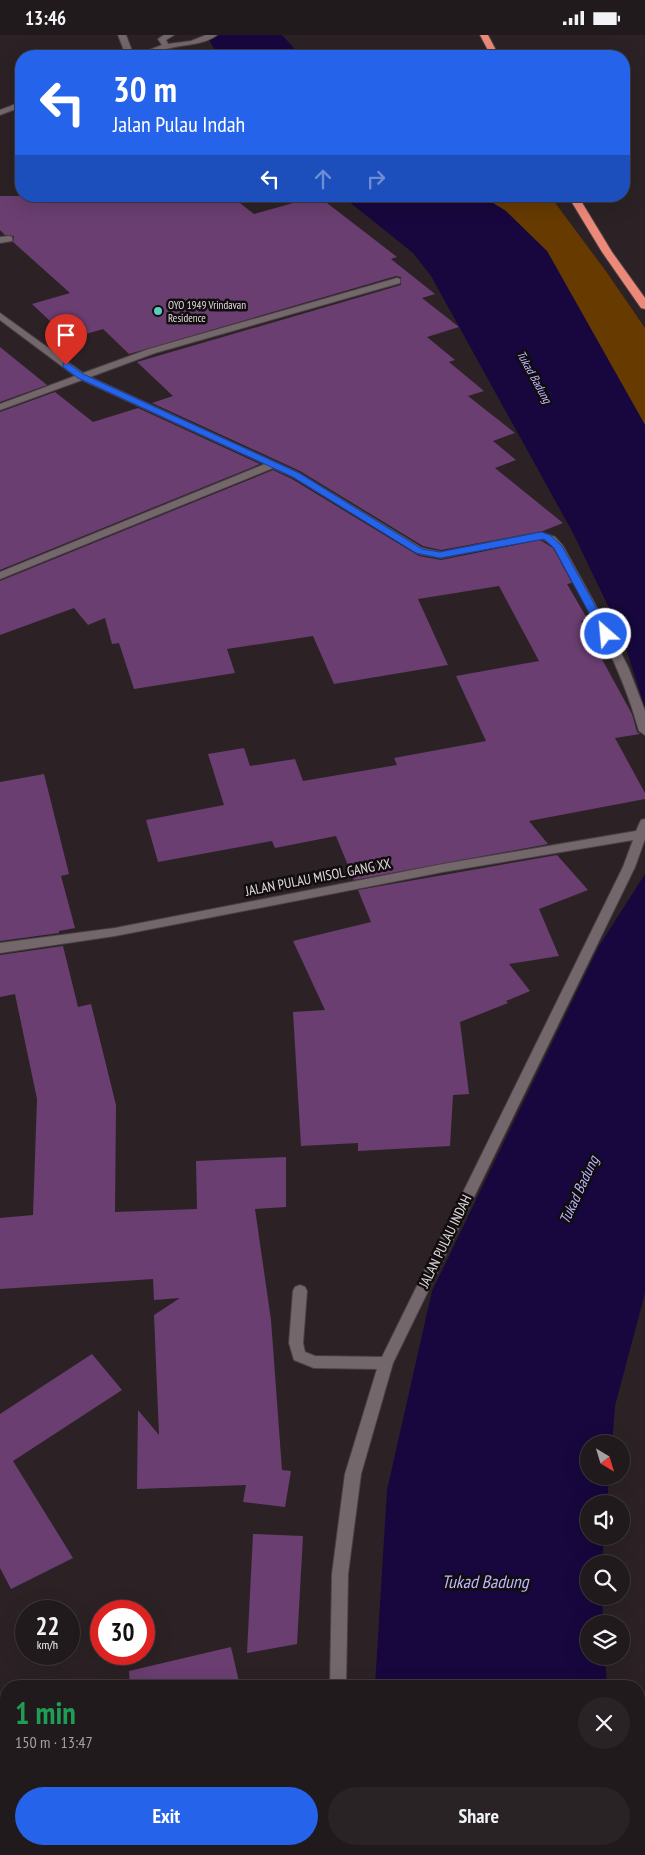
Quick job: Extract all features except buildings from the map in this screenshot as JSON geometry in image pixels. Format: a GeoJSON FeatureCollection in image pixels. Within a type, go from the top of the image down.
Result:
{"type":"FeatureCollection","features":[{"type":"Feature","properties":{"kind":"highway"},"geometry":{"type":"LineString","coordinates":[[484,35],[492,50]]}},
{"type":"Feature","properties":{"kind":"highway"},"geometry":{"type":"LineString","coordinates":[[577,202],[607,252],[645,306]]}},
{"type":"Feature","properties":{"kind":"street"},"geometry":{"type":"LineString","coordinates":[[122,35],[128,50]]}},
{"type":"Feature","properties":{"kind":"street"},"geometry":{"type":"LineString","coordinates":[[166,46],[162,39],[170,35]]}},
{"type":"Feature","properties":{"kind":"street"},"geometry":{"type":"LineString","coordinates":[[155,50],[166,46],[192,43],[213,35]]}},
{"type":"Feature","properties":{"kind":"street"},"geometry":{"type":"LineString","coordinates":[[0,113],[15,107]]}},
{"type":"Feature","properties":{"kind":"street"},"geometry":{"type":"LineString","coordinates":[[0,407],[152,351],[397,281]]}},
{"type":"Feature","properties":{"kind":"street"},"geometry":{"type":"LineString","coordinates":[[0,315],[80,376],[274,464],[320,489],[419,551],[429,554],[460,553],[541,535],[551,539],[558,546],[620,662],[632,687],[645,731]]}},
{"type":"Feature","properties":{"kind":"street"},"geometry":{"type":"LineString","coordinates":[[0,576],[274,464]]}},
{"type":"Feature","properties":{"kind":"street","name":"JALAN PULAU MISOL GANG XX"},"geometry":{"type":"LineString","coordinates":[[0,948],[115,932],[644,828]]}},
{"type":"Feature","properties":{"kind":"street","name":"JALAN PULAU INDAH"},"geometry":{"type":"LineString","coordinates":[[338,1680],[340,1573],[353,1473],[386,1363],[629,867],[644,828]]}},
{"type":"Feature","properties":{"kind":"street"},"geometry":{"type":"LineString","coordinates":[[300,1291],[296,1343],[299,1356],[314,1363],[386,1363]]}},
{"type":"Feature","properties":{"kind":"shaded area"},"geometry":{"type":"Polygon","coordinates":[[[489,202],[554,202],[605,270],[645,328],[645,425],[547,251],[489,202]]]}},
{"type":"Feature","properties":{"kind":"water"},"geometry":{"type":"Polygon","coordinates":[[[207,35],[282,35],[296,50],[214,50],[207,35]]]}},
{"type":"Feature","properties":{"kind":"water","name":"Tukad Badung"},"geometry":{"type":"Polygon","coordinates":[[[349,202],[492,202],[506,211],[547,251],[645,425],[645,708],[621,633],[573,533],[431,276],[413,253],[349,202]]]}},
{"type":"Feature","properties":{"kind":"water","name":"Tukad Badung"},"geometry":{"type":"Polygon","coordinates":[[[645,874],[645,1293],[615,1406],[613,1435],[580,1435],[580,1485],[608,1485],[608,1495],[580,1495],[580,1545],[603,1545],[603,1555],[580,1555],[580,1605],[602,1605],[603,1615],[580,1615],[580,1665],[606,1665],[607,1680],[375,1680],[387,1490],[432,1291],[599,946],[645,874]]]}},
{"type":"Feature","properties":{"kind":"place","name":"OYO 1949 Vrindavan Residence"},"geometry":{"type":"Point","coordinates":[158,311]}},
{"type":"Feature","properties":{"kind":"route"},"geometry":{"type":"LineString","coordinates":[[66,365],[80,376],[296,475],[419,551],[440,555],[460,553],[541,535],[547,537],[558,546],[606,634]]}}]}
